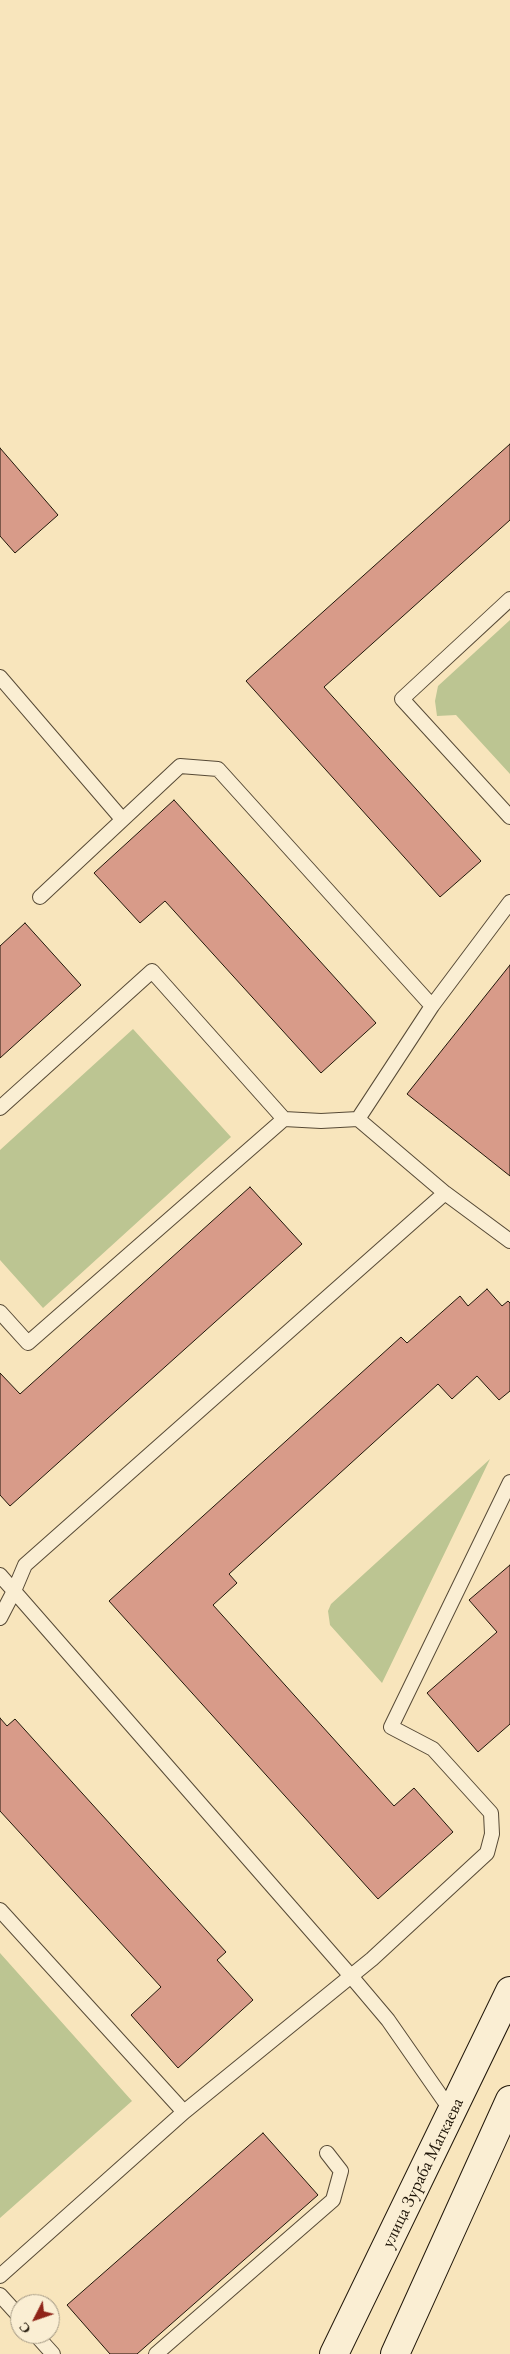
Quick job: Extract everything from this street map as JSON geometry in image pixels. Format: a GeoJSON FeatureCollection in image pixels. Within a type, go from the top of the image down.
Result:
{"type":"FeatureCollection","features":[{"type":"Feature","properties":{"kind":"main road","name":"улица Зураба Магкаева"},"geometry":{"type":"LineString","coordinates":[[334,2354],[510,1991]]}},
{"type":"Feature","properties":{"kind":"main road"},"geometry":{"type":"LineString","coordinates":[[394,2354],[510,2100]]}},
{"type":"Feature","properties":{"kind":"lane"},"geometry":{"type":"LineString","coordinates":[[510,599],[402,699],[510,817]]}},
{"type":"Feature","properties":{"kind":"lane"},"geometry":{"type":"LineString","coordinates":[[0,677],[122,819]]}},
{"type":"Feature","properties":{"kind":"lane"},"geometry":{"type":"LineString","coordinates":[[40,897],[180,766],[218,769],[432,1006]]}},
{"type":"Feature","properties":{"kind":"lane"},"geometry":{"type":"LineString","coordinates":[[358,1120],[432,1006],[510,902]]}},
{"type":"Feature","properties":{"kind":"lane"},"geometry":{"type":"LineString","coordinates":[[0,1108],[152,971],[284,1119]]}},
{"type":"Feature","properties":{"kind":"lane"},"geometry":{"type":"LineString","coordinates":[[0,1312],[28,1343],[284,1119],[358,1120],[445,1192],[510,1241]]}},
{"type":"Feature","properties":{"kind":"lane"},"geometry":{"type":"LineString","coordinates":[[0,1618],[25,1565],[445,1192]]}},
{"type":"Feature","properties":{"kind":"lane"},"geometry":{"type":"LineString","coordinates":[[0,2276],[184,2112],[372,1958],[486,1853],[492,1834],[491,1813],[433,1749],[391,1727],[510,1482]]}},
{"type":"Feature","properties":{"kind":"lane"},"geometry":{"type":"LineString","coordinates":[[0,1575],[388,2020],[452,2112]]}},
{"type":"Feature","properties":{"kind":"lane"},"geometry":{"type":"LineString","coordinates":[[0,1910],[184,2112]]}},
{"type":"Feature","properties":{"kind":"lane"},"geometry":{"type":"LineString","coordinates":[[156,2354],[333,2200],[342,2171],[327,2153]]}},
{"type":"Feature","properties":{"kind":"lane"},"geometry":{"type":"LineString","coordinates":[[0,2295],[10,2306]]}},
{"type":"Feature","properties":{"kind":"lane"},"geometry":{"type":"LineString","coordinates":[[44,2344],[53,2354]]}},
{"type":"Feature","properties":{"kind":"green space"},"geometry":{"type":"Polygon","coordinates":[[[510,620],[510,774],[456,715],[437,716],[435,701],[438,686],[510,620]]]}},
{"type":"Feature","properties":{"kind":"green space"},"geometry":{"type":"Polygon","coordinates":[[[133,1029],[231,1137],[43,1308],[0,1260],[0,1150],[133,1029]]]}},
{"type":"Feature","properties":{"kind":"green space"},"geometry":{"type":"Polygon","coordinates":[[[490,1459],[382,1683],[330,1625],[328,1611],[331,1604],[490,1459]]]}},
{"type":"Feature","properties":{"kind":"green space"},"geometry":{"type":"Polygon","coordinates":[[[0,1953],[132,2101],[0,2218],[0,1953]]]}},
{"type":"Feature","properties":{"kind":"building"},"geometry":{"type":"Polygon","coordinates":[[[510,444],[510,520],[324,687],[481,861],[440,897],[246,681],[510,444]]]}},
{"type":"Feature","properties":{"kind":"building"},"geometry":{"type":"Polygon","coordinates":[[[0,448],[58,515],[15,553],[0,536],[0,448]]]}},
{"type":"Feature","properties":{"kind":"building"},"geometry":{"type":"Polygon","coordinates":[[[174,800],[376,1023],[321,1073],[165,901],[140,923],[94,873],[174,800]]]}},
{"type":"Feature","properties":{"kind":"building"},"geometry":{"type":"Polygon","coordinates":[[[25,923],[81,985],[0,1058],[0,946],[25,923]]]}},
{"type":"Feature","properties":{"kind":"building"},"geometry":{"type":"Polygon","coordinates":[[[510,965],[510,1176],[407,1094],[510,965]]]}},
{"type":"Feature","properties":{"kind":"building"},"geometry":{"type":"Polygon","coordinates":[[[250,1187],[302,1244],[10,1506],[0,1495],[0,1373],[20,1394],[250,1187]]]}},
{"type":"Feature","properties":{"kind":"building"},"geometry":{"type":"Polygon","coordinates":[[[487,1289],[502,1306],[508,1301],[510,1303],[510,1391],[499,1400],[477,1376],[452,1399],[438,1384],[229,1574],[237,1583],[213,1605],[394,1806],[414,1788],[453,1832],[378,1899],[109,1601],[401,1337],[407,1343],[460,1296],[468,1306],[487,1289]]]}},
{"type":"Feature","properties":{"kind":"building"},"geometry":{"type":"Polygon","coordinates":[[[510,1565],[510,1724],[478,1752],[427,1693],[497,1632],[469,1600],[510,1565]]]}},
{"type":"Feature","properties":{"kind":"building"},"geometry":{"type":"Polygon","coordinates":[[[0,1718],[7,1726],[15,1719],[226,1952],[217,1960],[253,2000],[178,2068],[131,2015],[161,1987],[0,1811],[0,1718]]]}},
{"type":"Feature","properties":{"kind":"building"},"geometry":{"type":"Polygon","coordinates":[[[263,2133],[318,2195],[137,2354],[110,2354],[67,2305],[263,2133]]]}}]}
